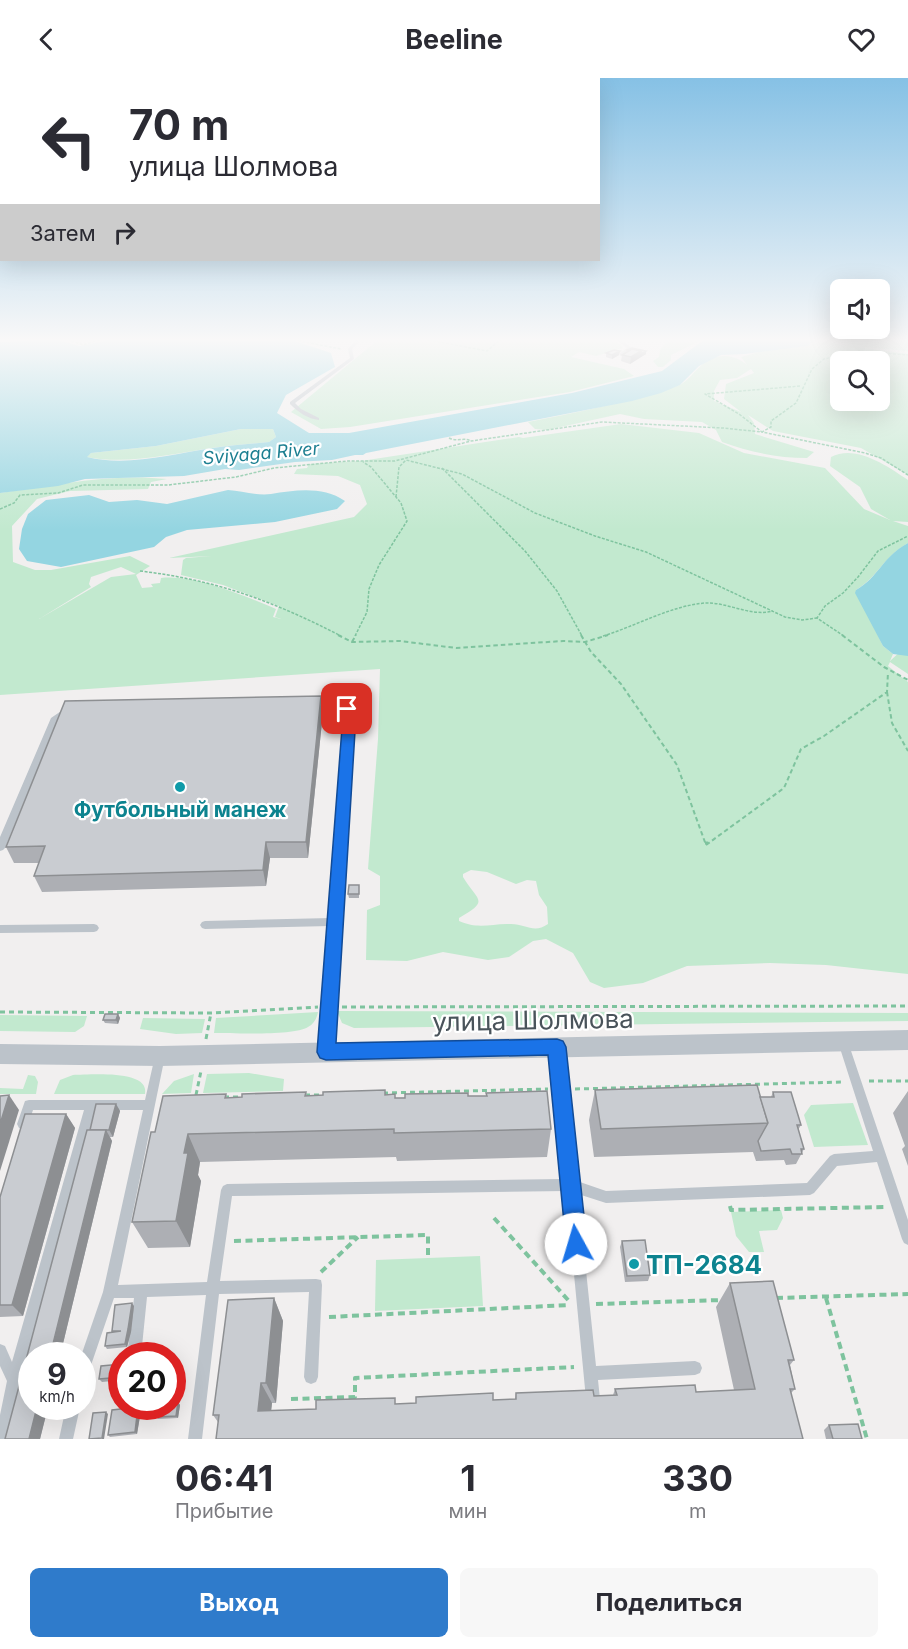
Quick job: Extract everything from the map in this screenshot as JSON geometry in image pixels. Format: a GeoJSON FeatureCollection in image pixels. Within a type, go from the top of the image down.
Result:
{"type":"FeatureCollection","features":[{"type":"Feature","properties":{"kind":"street","name":"улица Шолмова"},"geometry":{"type":"LineString","coordinates":[[0,1054],[160,1056],[908,1040]]}},
{"type":"Feature","properties":{"kind":"lane"},"geometry":{"type":"LineString","coordinates":[[293,403],[299,410],[317,419]]}},
{"type":"Feature","properties":{"kind":"lane"},"geometry":{"type":"LineString","coordinates":[[302,700],[334,701],[341,704],[350,715],[326,1052]]}},
{"type":"Feature","properties":{"kind":"lane"},"geometry":{"type":"LineString","coordinates":[[0,848],[55,718],[63,711],[82,704]]}},
{"type":"Feature","properties":{"kind":"lane"},"geometry":{"type":"LineString","coordinates":[[205,925],[335,922]]}},
{"type":"Feature","properties":{"kind":"lane"},"geometry":{"type":"LineString","coordinates":[[0,929],[94,927]]}},
{"type":"Feature","properties":{"kind":"lane"},"geometry":{"type":"LineString","coordinates":[[843,1041],[908,1239]]}},
{"type":"Feature","properties":{"kind":"lane"},"geometry":{"type":"LineString","coordinates":[[557,1047],[595,1415]]}},
{"type":"Feature","properties":{"kind":"lane"},"geometry":{"type":"LineString","coordinates":[[92,1342],[110,1292],[160,1056]]}},
{"type":"Feature","properties":{"kind":"lane"},"geometry":{"type":"LineString","coordinates":[[20,1137],[29,1105],[150,1105]]}},
{"type":"Feature","properties":{"kind":"lane"},"geometry":{"type":"LineString","coordinates":[[2,1439],[14,1381],[91,1105]]}},
{"type":"Feature","properties":{"kind":"lane"},"geometry":{"type":"LineString","coordinates":[[195,1439],[227,1190],[570,1185],[606,1197],[810,1189],[834,1160],[880,1156]]}},
{"type":"Feature","properties":{"kind":"lane"},"geometry":{"type":"LineString","coordinates":[[110,1292],[316,1285],[310,1377]]}},
{"type":"Feature","properties":{"kind":"lane"},"geometry":{"type":"LineString","coordinates":[[136,1342],[141,1291]]}},
{"type":"Feature","properties":{"kind":"lane"},"geometry":{"type":"LineString","coordinates":[[0,1351],[14,1381]]}},
{"type":"Feature","properties":{"kind":"lane"},"geometry":{"type":"LineString","coordinates":[[590,1369],[695,1368]]}},
{"type":"Feature","properties":{"kind":"lane"},"geometry":{"type":"LineString","coordinates":[[66,1439],[70,1420]]}},
{"type":"Feature","properties":{"kind":"path"},"geometry":{"type":"LineString","coordinates":[[719,403],[762,432]]}},
{"type":"Feature","properties":{"kind":"path"},"geometry":{"type":"LineString","coordinates":[[762,432],[771,427],[771,421],[778,414],[796,403]]}},
{"type":"Feature","properties":{"kind":"path"},"geometry":{"type":"LineString","coordinates":[[396,497],[399,467],[406,460],[424,452],[471,441],[623,420],[654,425],[735,427],[762,432],[866,453],[881,458],[908,475]]}},
{"type":"Feature","properties":{"kind":"path"},"geometry":{"type":"LineString","coordinates":[[449,438],[455,441],[467,439],[471,441]]}},
{"type":"Feature","properties":{"kind":"path"},"geometry":{"type":"LineString","coordinates":[[352,642],[367,612],[369,589],[379,565],[397,540],[406,521],[401,503],[371,467],[361,460]]}},
{"type":"Feature","properties":{"kind":"path"},"geometry":{"type":"LineString","coordinates":[[0,509],[14,503],[20,495],[58,493],[83,485],[168,485],[236,477],[274,468],[361,460],[406,460],[441,468],[477,481],[535,513],[595,536],[646,552],[785,617],[802,620],[817,618],[844,634],[888,672],[908,680]]}},
{"type":"Feature","properties":{"kind":"path"},"geometry":{"type":"LineString","coordinates":[[441,468],[525,551],[557,591],[591,652],[621,684],[677,765],[706,846],[784,788],[801,749],[824,736],[887,692]]}},
{"type":"Feature","properties":{"kind":"path"},"geometry":{"type":"LineString","coordinates":[[817,618],[825,606],[843,593],[858,577],[878,551],[908,536]]}},
{"type":"Feature","properties":{"kind":"path"},"geometry":{"type":"LineString","coordinates":[[140,571],[180,576],[246,593],[296,613],[352,642],[400,641],[465,648],[563,641],[585,642],[691,606],[707,603],[762,614],[773,611]]}},
{"type":"Feature","properties":{"kind":"path"},"geometry":{"type":"LineString","coordinates":[[888,672],[889,716],[895,733],[908,751]]}},
{"type":"Feature","properties":{"kind":"path"},"geometry":{"type":"LineString","coordinates":[[0,1012],[211,1013],[329,1007],[908,1006]]}},
{"type":"Feature","properties":{"kind":"path"},"geometry":{"type":"LineString","coordinates":[[372,1094],[908,1081]]}},
{"type":"Feature","properties":{"kind":"path"},"geometry":{"type":"LineString","coordinates":[[302,1095],[325,1095]]}},
{"type":"Feature","properties":{"kind":"path"},"geometry":{"type":"LineString","coordinates":[[219,1097],[243,1097]]}},
{"type":"Feature","properties":{"kind":"path"},"geometry":{"type":"LineString","coordinates":[[727,1192],[731,1210],[897,1207]]}},
{"type":"Feature","properties":{"kind":"path"},"geometry":{"type":"LineString","coordinates":[[314,1317],[573,1305],[494,1218]]}},
{"type":"Feature","properties":{"kind":"path"},"geometry":{"type":"LineString","coordinates":[[219,1241],[428,1235],[428,1257]]}},
{"type":"Feature","properties":{"kind":"path"},"geometry":{"type":"LineString","coordinates":[[316,1285],[317,1276],[358,1237]]}},
{"type":"Feature","properties":{"kind":"path"},"geometry":{"type":"LineString","coordinates":[[768,1298],[908,1294]]}},
{"type":"Feature","properties":{"kind":"path"},"geometry":{"type":"LineString","coordinates":[[826,1296],[867,1439]]}},
{"type":"Feature","properties":{"kind":"path"},"geometry":{"type":"LineString","coordinates":[[582,1305],[733,1300]]}},
{"type":"Feature","properties":{"kind":"path"},"geometry":{"type":"LineString","coordinates":[[291,1399],[355,1397],[355,1378],[590,1369]]}},
{"type":"Feature","properties":{"kind":"green space"},"geometry":{"type":"Polygon","coordinates":[[[302,403],[504,403],[350,427],[321,429],[291,412],[302,403]]]}},
{"type":"Feature","properties":{"kind":"green space"},"geometry":{"type":"Polygon","coordinates":[[[617,403],[718,403],[741,412],[729,403],[830,403],[830,411],[890,411],[890,403],[908,403],[908,475],[861,448],[773,431],[748,415],[754,423],[755,434],[814,452],[807,458],[796,458],[743,449],[722,442],[716,430],[702,422],[644,419],[620,414],[547,430],[535,429],[528,422],[617,403]]]}},
{"type":"Feature","properties":{"kind":"green space"},"geometry":{"type":"Polygon","coordinates":[[[621,424],[699,433],[744,453],[825,468],[864,509],[890,520],[871,509],[860,487],[830,466],[831,457],[851,453],[861,455],[881,463],[908,480],[908,522],[893,521],[908,526],[908,543],[892,554],[864,585],[856,590],[883,646],[893,654],[890,661],[902,650],[908,654],[908,674],[890,662],[888,666],[908,682],[908,974],[826,965],[770,963],[687,966],[643,983],[604,988],[590,982],[573,953],[546,939],[533,941],[509,957],[488,960],[443,952],[407,961],[366,960],[367,910],[380,905],[380,876],[368,869],[378,739],[380,669],[0,695],[0,493],[104,479],[167,479],[151,482],[148,489],[70,491],[37,499],[12,526],[13,562],[35,570],[51,570],[130,556],[150,566],[136,575],[142,588],[153,587],[151,584],[160,583],[161,578],[189,579],[235,592],[276,609],[273,617],[281,619],[275,617],[279,606],[223,585],[181,575],[183,560],[186,558],[212,556],[169,558],[354,517],[367,504],[360,485],[338,476],[294,474],[297,469],[307,468],[309,464],[361,461],[621,424]],[[121,567],[91,577],[89,584],[91,587],[39,619],[111,577],[136,574],[121,567]],[[471,870],[463,874],[463,877],[478,903],[459,918],[459,921],[473,925],[516,924],[534,928],[548,924],[547,907],[539,895],[536,881],[527,880],[516,884],[487,872],[471,870]]]}},
{"type":"Feature","properties":{"kind":"green space"},"geometry":{"type":"Polygon","coordinates":[[[241,429],[273,429],[276,437],[269,442],[149,458],[118,460],[86,457],[91,453],[156,446],[241,429]]]}},
{"type":"Feature","properties":{"kind":"green space"},"geometry":{"type":"Polygon","coordinates":[[[337,1011],[908,1013],[908,1021],[354,1028],[342,1023],[337,1011]]]}},
{"type":"Feature","properties":{"kind":"green space"},"geometry":{"type":"Polygon","coordinates":[[[318,1012],[312,1024],[301,1030],[214,1033],[216,1018],[318,1012]]]}},
{"type":"Feature","properties":{"kind":"green space"},"geometry":{"type":"Polygon","coordinates":[[[0,1015],[87,1016],[84,1026],[75,1032],[0,1031],[0,1015]]]}},
{"type":"Feature","properties":{"kind":"green space"},"geometry":{"type":"Polygon","coordinates":[[[143,1018],[205,1019],[202,1033],[176,1034],[140,1029],[143,1018]]]}},
{"type":"Feature","properties":{"kind":"green space"},"geometry":{"type":"Polygon","coordinates":[[[249,1073],[284,1079],[283,1091],[203,1093],[207,1074],[249,1073]]]}},
{"type":"Feature","properties":{"kind":"green space"},"geometry":{"type":"Polygon","coordinates":[[[104,1074],[129,1077],[138,1080],[144,1086],[145,1094],[54,1094],[60,1080],[73,1075],[104,1074]]]}},
{"type":"Feature","properties":{"kind":"green space"},"geometry":{"type":"Polygon","coordinates":[[[194,1074],[191,1093],[162,1094],[174,1081],[194,1074]]]}},
{"type":"Feature","properties":{"kind":"green space"},"geometry":{"type":"Polygon","coordinates":[[[28,1075],[35,1076],[38,1082],[36,1094],[0,1094],[0,1088],[23,1089],[28,1075]]]}},
{"type":"Feature","properties":{"kind":"green space"},"geometry":{"type":"Polygon","coordinates":[[[853,1103],[868,1145],[814,1147],[804,1115],[811,1105],[853,1103]]]}},
{"type":"Feature","properties":{"kind":"green space"},"geometry":{"type":"Polygon","coordinates":[[[781,1210],[783,1218],[777,1230],[759,1231],[764,1252],[749,1252],[736,1236],[731,1212],[781,1210]]]}},
{"type":"Feature","properties":{"kind":"green space"},"geometry":{"type":"Polygon","coordinates":[[[480,1256],[483,1306],[375,1311],[376,1260],[480,1256]]]}},
{"type":"Feature","properties":{"kind":"water","name":"Sviyaga River"},"geometry":{"type":"Polygon","coordinates":[[[0,403],[282,403],[277,413],[309,433],[349,433],[519,403],[624,403],[332,460],[295,462],[239,470],[225,469],[184,476],[85,479],[58,486],[0,493],[0,403]],[[241,429],[156,446],[91,453],[87,457],[102,460],[134,460],[269,442],[276,437],[273,429],[241,429]]]}},
{"type":"Feature","properties":{"kind":"water"},"geometry":{"type":"Polygon","coordinates":[[[228,490],[255,494],[319,491],[345,501],[337,509],[275,522],[187,530],[166,537],[154,547],[61,567],[27,561],[19,549],[22,529],[28,514],[46,500],[89,495],[109,502],[137,500],[167,504],[228,490]]]}},
{"type":"Feature","properties":{"kind":"water"},"geometry":{"type":"Polygon","coordinates":[[[908,543],[908,656],[893,654],[883,646],[855,593],[892,554],[908,543]]]}},
{"type":"Feature","properties":{"kind":"building","name":"Футбольный манеж"},"geometry":{"type":"Polygon","coordinates":[[[321,696],[306,842],[266,842],[263,870],[34,876],[45,846],[6,847],[65,701],[321,696]]]}},
{"type":"Feature","properties":{"kind":"building"},"geometry":{"type":"Polygon","coordinates":[[[349,885],[359,885],[359,894],[348,894],[349,885]]]}},
{"type":"Feature","properties":{"kind":"building"},"geometry":{"type":"Polygon","coordinates":[[[105,1014],[118,1014],[116,1020],[103,1020],[105,1014]]]}},
{"type":"Feature","properties":{"kind":"building"},"geometry":{"type":"Polygon","coordinates":[[[757,1085],[768,1123],[601,1129],[595,1090],[757,1085]]]}},
{"type":"Feature","properties":{"kind":"building"},"geometry":{"type":"Polygon","coordinates":[[[385,1090],[385,1095],[395,1094],[395,1098],[405,1098],[405,1094],[468,1093],[468,1096],[487,1096],[486,1093],[547,1091],[551,1129],[394,1133],[394,1129],[188,1134],[184,1153],[188,1153],[176,1221],[132,1222],[151,1132],[155,1132],[163,1096],[226,1094],[225,1098],[242,1097],[242,1094],[306,1092],[305,1096],[323,1095],[323,1092],[385,1090]]]}},
{"type":"Feature","properties":{"kind":"building"},"geometry":{"type":"Polygon","coordinates":[[[773,1092],[791,1092],[801,1125],[797,1125],[804,1149],[801,1149],[802,1154],[792,1154],[790,1149],[761,1151],[758,1141],[768,1123],[760,1097],[774,1097],[773,1092]]]}},
{"type":"Feature","properties":{"kind":"building"},"geometry":{"type":"Polygon","coordinates":[[[9,1095],[0,1124],[0,1096],[9,1095]]]}},
{"type":"Feature","properties":{"kind":"building"},"geometry":{"type":"Polygon","coordinates":[[[96,1104],[116,1104],[109,1130],[90,1130],[96,1104]]]}},
{"type":"Feature","properties":{"kind":"building"},"geometry":{"type":"Polygon","coordinates":[[[25,1114],[66,1114],[12,1305],[0,1305],[0,1197],[25,1114]]]}},
{"type":"Feature","properties":{"kind":"building"},"geometry":{"type":"Polygon","coordinates":[[[87,1130],[106,1130],[53,1342],[31,1342],[87,1130]]]}},
{"type":"Feature","properties":{"kind":"building","name":"ТП-2684"},"geometry":{"type":"Polygon","coordinates":[[[645,1240],[650,1275],[627,1276],[622,1241],[645,1240]]]}},
{"type":"Feature","properties":{"kind":"building"},"geometry":{"type":"Polygon","coordinates":[[[773,1281],[794,1360],[788,1360],[795,1389],[790,1389],[803,1439],[216,1439],[219,1415],[213,1415],[228,1300],[274,1298],[266,1383],[261,1383],[258,1411],[316,1409],[316,1400],[395,1398],[395,1404],[416,1403],[416,1397],[493,1393],[493,1400],[516,1399],[516,1393],[593,1390],[594,1396],[617,1395],[615,1389],[695,1385],[696,1392],[755,1389],[730,1283],[773,1281]]]}},
{"type":"Feature","properties":{"kind":"building"},"geometry":{"type":"Polygon","coordinates":[[[132,1303],[125,1342],[108,1342],[108,1346],[105,1346],[107,1333],[121,1331],[112,1331],[115,1305],[132,1303]]]}},
{"type":"Feature","properties":{"kind":"building"},"geometry":{"type":"Polygon","coordinates":[[[108,1365],[108,1378],[99,1379],[101,1366],[108,1365]]]}},
{"type":"Feature","properties":{"kind":"building"},"geometry":{"type":"Polygon","coordinates":[[[18,1390],[18,1420],[34,1420],[29,1439],[5,1439],[18,1390]]]}},
{"type":"Feature","properties":{"kind":"building"},"geometry":{"type":"Polygon","coordinates":[[[106,1412],[102,1438],[89,1439],[92,1420],[96,1420],[96,1413],[106,1412]]]}},
{"type":"Feature","properties":{"kind":"building"},"geometry":{"type":"Polygon","coordinates":[[[110,1420],[136,1420],[135,1432],[108,1435],[110,1420]]]}},
{"type":"Feature","properties":{"kind":"building"},"geometry":{"type":"Polygon","coordinates":[[[858,1424],[862,1439],[833,1439],[829,1425],[858,1424]]]}},
{"type":"Feature","properties":{"kind":"place","name":"Футбольный манеж"},"geometry":{"type":"Point","coordinates":[180,787]}},
{"type":"Feature","properties":{"kind":"place","name":"ТП-2684"},"geometry":{"type":"Point","coordinates":[634,1264]}},
{"type":"Feature","properties":{"kind":"route"},"geometry":{"type":"LineString","coordinates":[[347,709],[350,715],[326,1052],[557,1047],[576,1244]]}}]}
